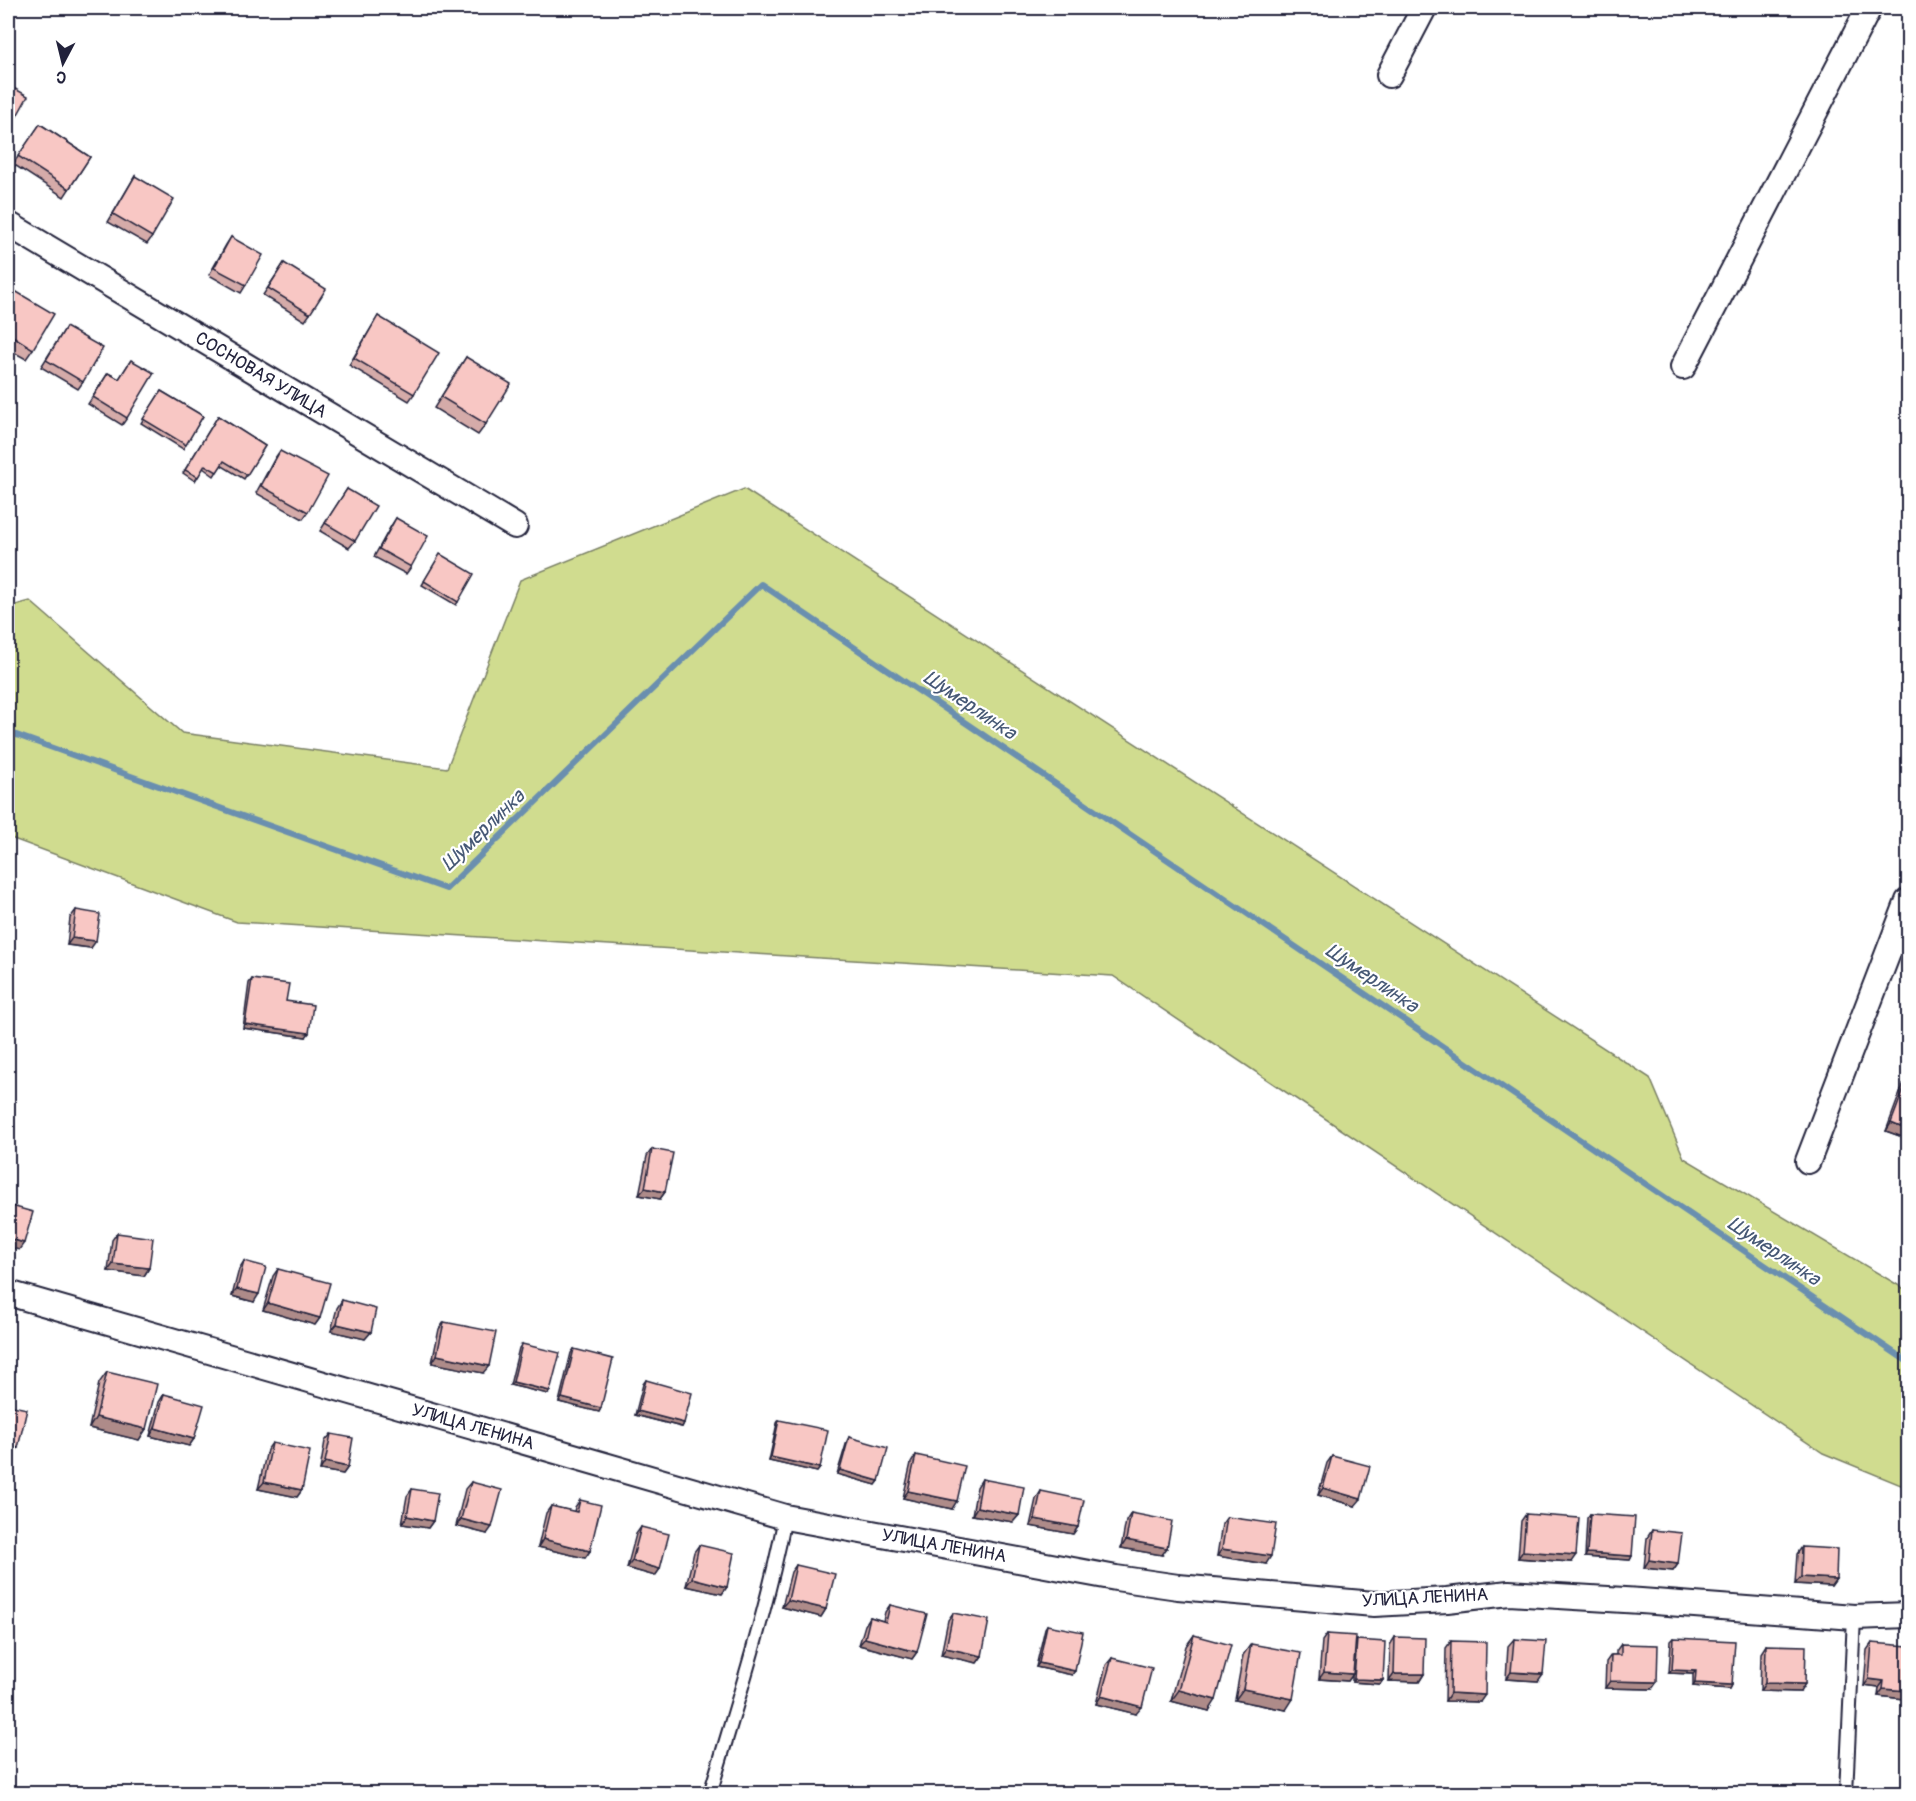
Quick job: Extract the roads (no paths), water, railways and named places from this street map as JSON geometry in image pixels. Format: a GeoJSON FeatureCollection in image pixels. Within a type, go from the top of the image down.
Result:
{"type":"FeatureCollection","features":[{"type":"Feature","properties":{"kind":"street"},"geometry":{"type":"LineString","coordinates":[[1389,75],[1424,8]]}},
{"type":"Feature","properties":{"kind":"street"},"geometry":{"type":"LineString","coordinates":[[1683,367],[1869,8]]}},
{"type":"Feature","properties":{"kind":"street","name":"СОСНОВАЯ УЛИЦА"},"geometry":{"type":"LineString","coordinates":[[8,224],[515,526]]}},
{"type":"Feature","properties":{"kind":"street"},"geometry":{"type":"LineString","coordinates":[[1808,1161],[1908,901]]}},
{"type":"Feature","properties":{"kind":"street","name":"УЛИЦА ЛЕНИНА"},"geometry":{"type":"LineString","coordinates":[[8,1293],[785,1517],[1116,1578],[1178,1587],[1374,1604],[1447,1600],[1509,1593],[1641,1600],[1854,1617],[1908,1615]]}},
{"type":"Feature","properties":{"kind":"lane"},"geometry":{"type":"LineString","coordinates":[[710,1794],[759,1629],[778,1556],[785,1517]]}},
{"type":"Feature","properties":{"kind":"lane"},"geometry":{"type":"LineString","coordinates":[[1846,1794],[1854,1617]]}},
{"type":"Feature","properties":{"kind":"waterway","name":"Шумерлинка"},"geometry":{"type":"LineString","coordinates":[[8,732],[446,889],[761,584],[1908,1362]]}}]}
